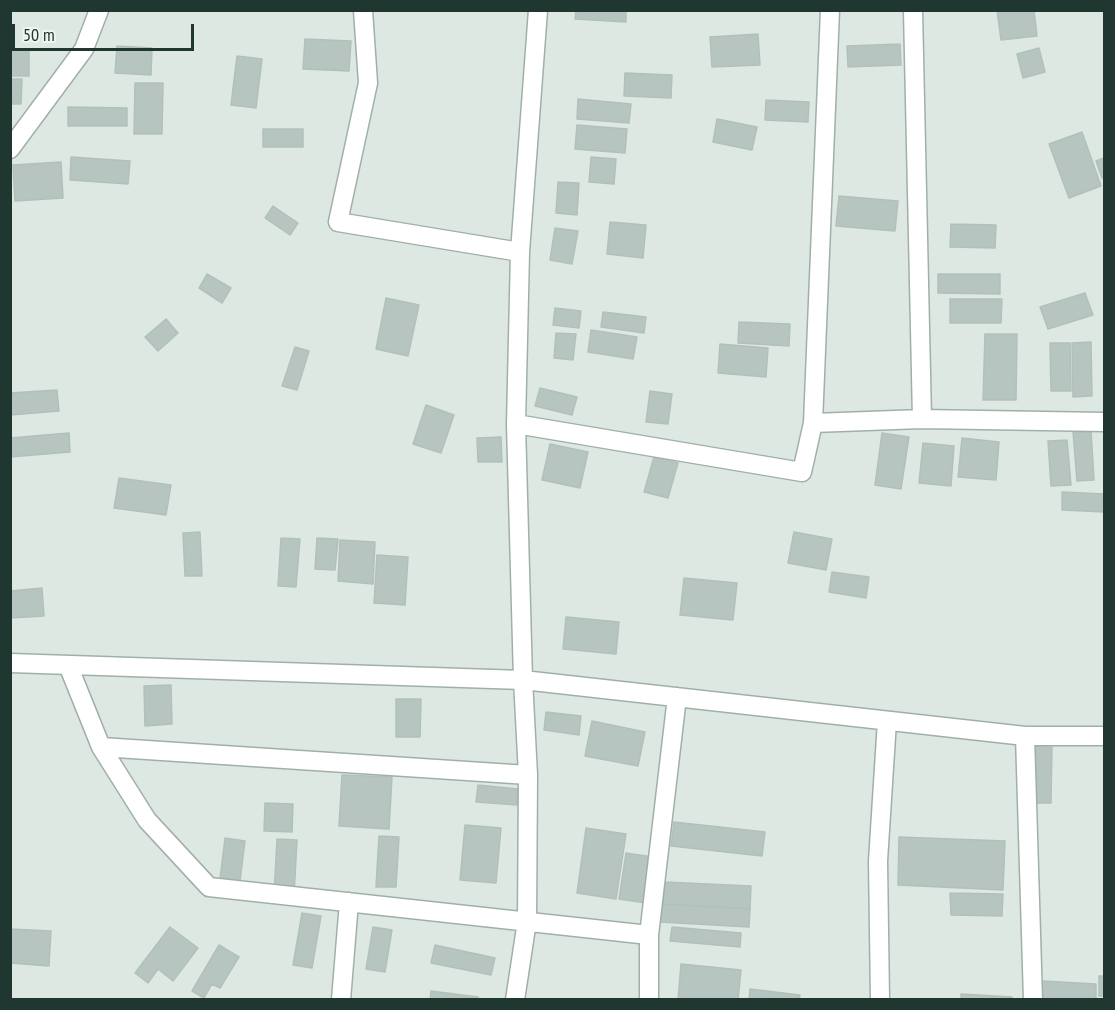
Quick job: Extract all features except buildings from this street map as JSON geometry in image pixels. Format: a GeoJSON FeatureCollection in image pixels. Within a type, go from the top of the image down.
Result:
{"type":"FeatureCollection","features":[{"type":"Feature","properties":{"kind":"street"},"geometry":{"type":"LineString","coordinates":[[10,149],[84,49],[99,10]]}},
{"type":"Feature","properties":{"kind":"street"},"geometry":{"type":"LineString","coordinates":[[363,10],[368,83],[338,222],[520,252]]}},
{"type":"Feature","properties":{"kind":"street"},"geometry":{"type":"LineString","coordinates":[[515,999],[527,921],[528,775],[516,424],[520,252],[538,10]]}},
{"type":"Feature","properties":{"kind":"street"},"geometry":{"type":"LineString","coordinates":[[516,424],[802,472],[813,423],[830,10]]}},
{"type":"Feature","properties":{"kind":"street"},"geometry":{"type":"LineString","coordinates":[[913,10],[922,419]]}},
{"type":"Feature","properties":{"kind":"street"},"geometry":{"type":"LineString","coordinates":[[813,423],[922,419],[1104,422]]}},
{"type":"Feature","properties":{"kind":"street"},"geometry":{"type":"LineString","coordinates":[[10,663],[523,680],[1025,736],[1104,736]]}},
{"type":"Feature","properties":{"kind":"street"},"geometry":{"type":"LineString","coordinates":[[68,665],[101,747],[147,820],[208,887],[649,935]]}},
{"type":"Feature","properties":{"kind":"street"},"geometry":{"type":"LineString","coordinates":[[649,999],[649,935],[677,697]]}},
{"type":"Feature","properties":{"kind":"street"},"geometry":{"type":"LineString","coordinates":[[879,999],[878,861],[887,721]]}},
{"type":"Feature","properties":{"kind":"street"},"geometry":{"type":"LineString","coordinates":[[1025,736],[1033,999]]}},
{"type":"Feature","properties":{"kind":"street"},"geometry":{"type":"LineString","coordinates":[[101,747],[528,775]]}},
{"type":"Feature","properties":{"kind":"street"},"geometry":{"type":"LineString","coordinates":[[341,999],[349,902]]}}]}
